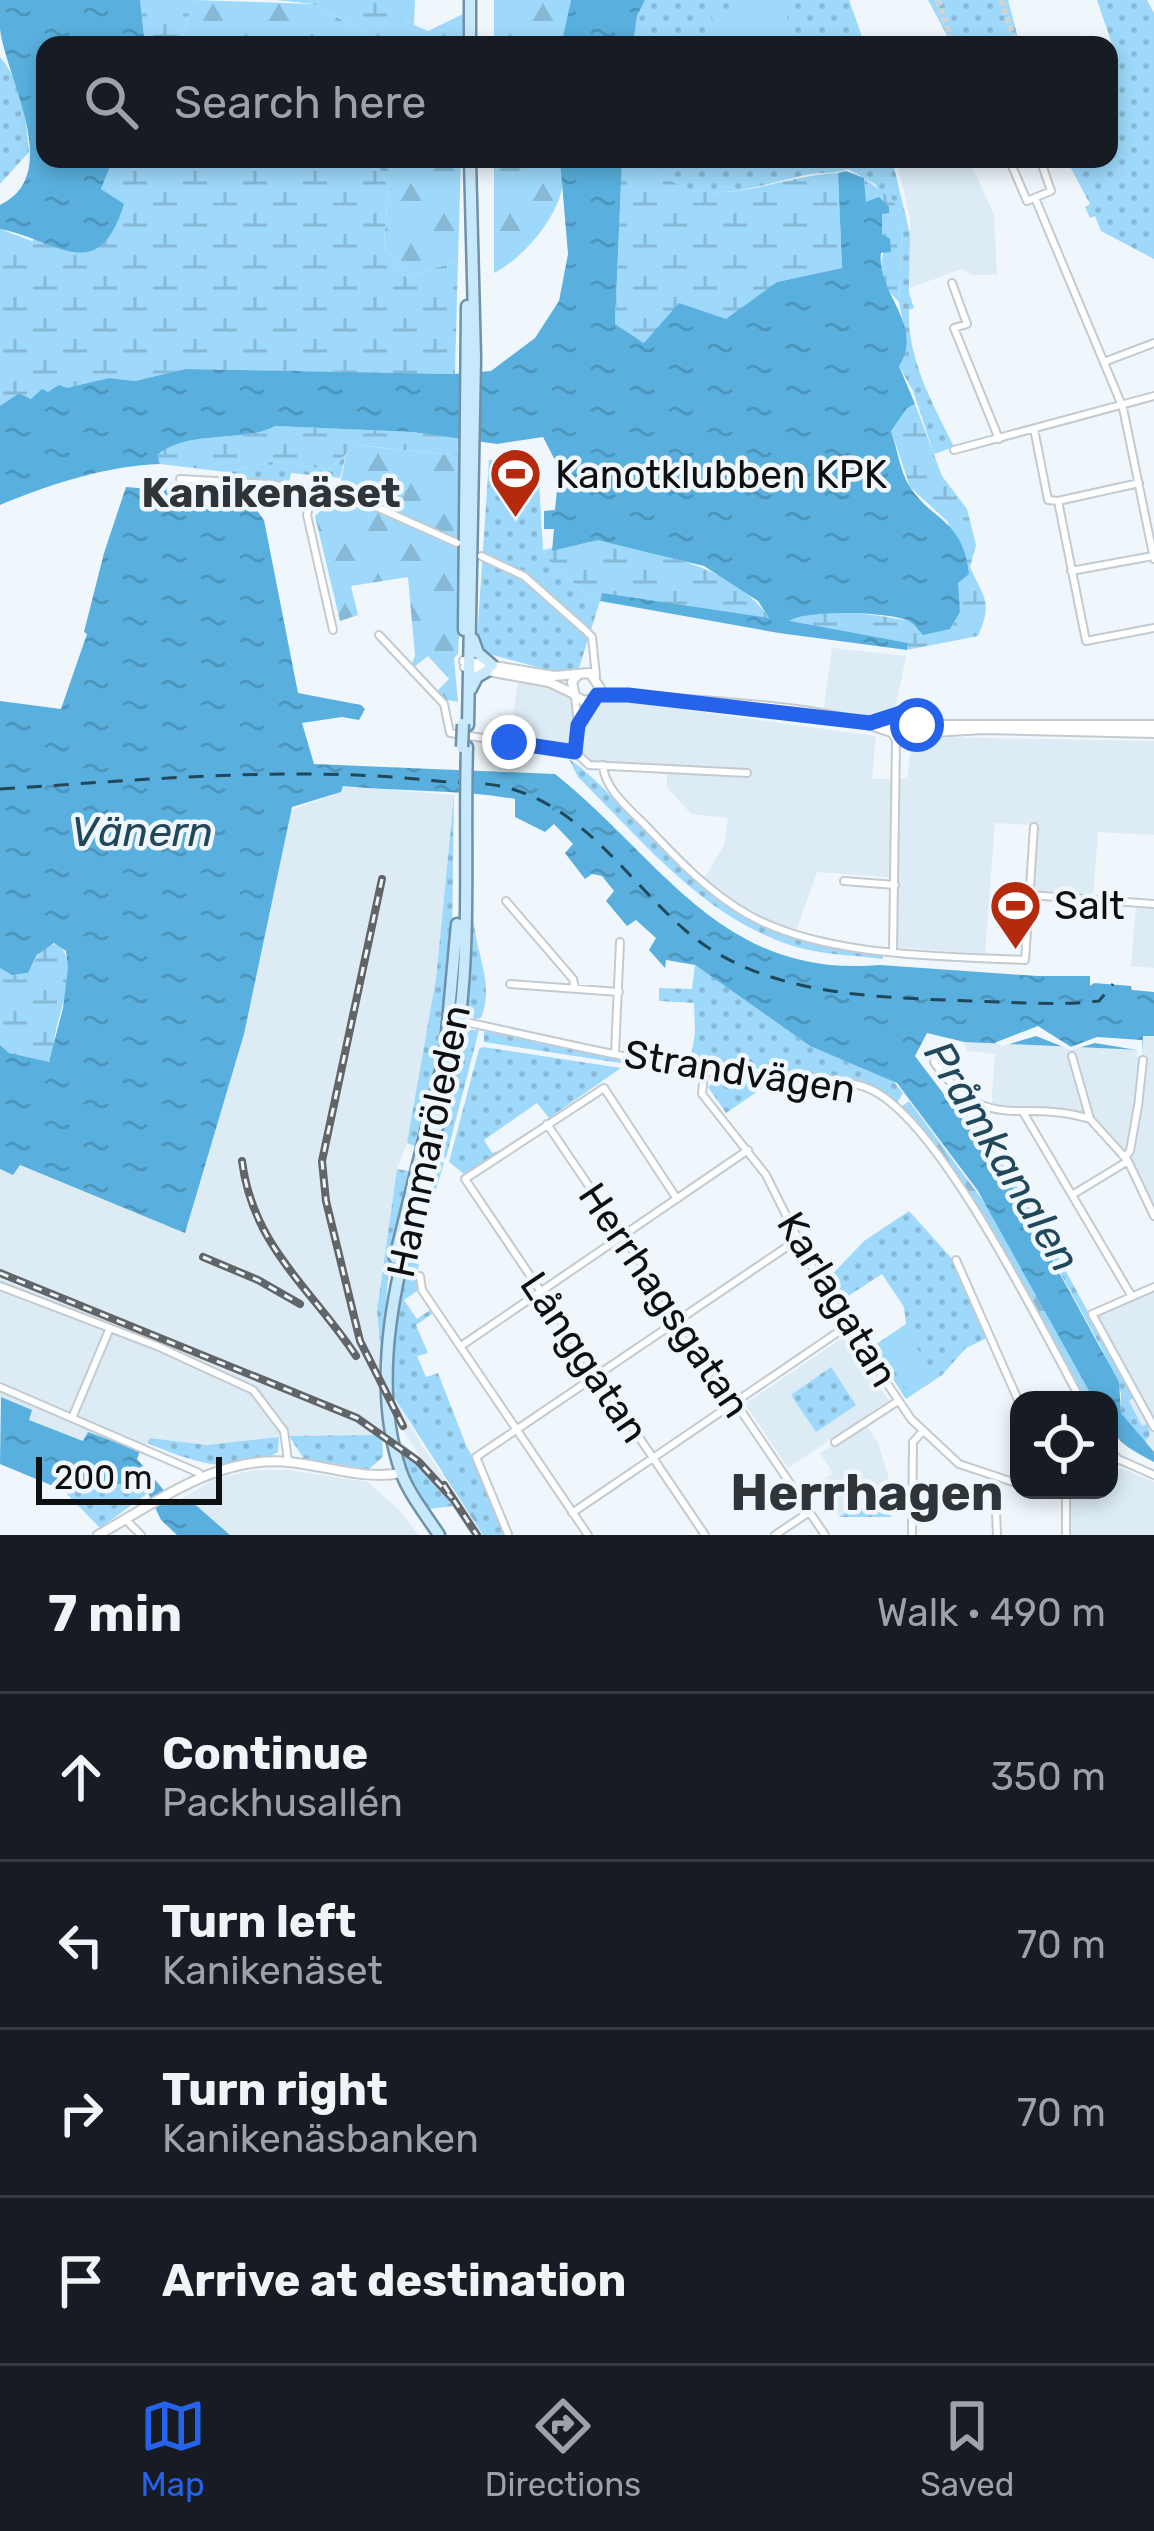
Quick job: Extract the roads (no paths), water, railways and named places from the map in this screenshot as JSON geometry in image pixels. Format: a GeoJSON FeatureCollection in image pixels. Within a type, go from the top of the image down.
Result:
{"type":"FeatureCollection","features":[{"type":"Feature","properties":{"kind":"main road"},"geometry":{"type":"LineString","coordinates":[[470,0],[470,36]]}},
{"type":"Feature","properties":{"kind":"main road","name":"Hammaröleden"},"geometry":{"type":"LineString","coordinates":[[436,1535],[398,1474],[386,1435],[382,1390],[392,1275],[455,1020],[467,664],[470,168]]}},
{"type":"Feature","properties":{"kind":"main road","name":"Hammaröleden"},"geometry":{"type":"LineString","coordinates":[[465,724],[471,634],[470,463]]}},
{"type":"Feature","properties":{"kind":"main road"},"geometry":{"type":"LineString","coordinates":[[469,698],[473,684],[489,668],[471,634]]}},
{"type":"Feature","properties":{"kind":"street"},"geometry":{"type":"LineString","coordinates":[[1013,168],[1027,201],[1051,191],[1043,168]]}},
{"type":"Feature","properties":{"kind":"street"},"geometry":{"type":"LineString","coordinates":[[1035,197],[1123,407],[1154,558],[1071,572]]}},
{"type":"Feature","properties":{"kind":"street"},"geometry":{"type":"LineString","coordinates":[[952,283],[967,324],[954,328],[999,439]]}},
{"type":"Feature","properties":{"kind":"street"},"geometry":{"type":"LineString","coordinates":[[1104,362],[1154,343]]}},
{"type":"Feature","properties":{"kind":"street"},"geometry":{"type":"LineString","coordinates":[[954,450],[1154,396]]}},
{"type":"Feature","properties":{"kind":"street"},"geometry":{"type":"LineString","coordinates":[[1034,429],[1048,500],[1139,483]]}},
{"type":"Feature","properties":{"kind":"street"},"geometry":{"type":"LineString","coordinates":[[180,479],[313,490],[372,503],[457,543]]}},
{"type":"Feature","properties":{"kind":"street"},"geometry":{"type":"LineString","coordinates":[[313,490],[307,515],[333,630]]}},
{"type":"Feature","properties":{"kind":"street"},"geometry":{"type":"LineString","coordinates":[[1058,501],[1086,641],[1154,628]]}},
{"type":"Feature","properties":{"kind":"street"},"geometry":{"type":"LineString","coordinates":[[481,556],[530,580],[592,637],[596,697],[578,725]]}},
{"type":"Feature","properties":{"kind":"street"},"geometry":{"type":"LineString","coordinates":[[379,635],[445,704],[449,733],[575,752],[589,765],[747,772]]}},
{"type":"Feature","properties":{"kind":"street"},"geometry":{"type":"LineString","coordinates":[[575,752],[578,725],[572,682],[592,652]]}},
{"type":"Feature","properties":{"kind":"street"},"geometry":{"type":"LineString","coordinates":[[467,664],[550,682],[584,701],[628,695],[870,723],[904,712],[916,721],[935,725],[1152,730]]}},
{"type":"Feature","properties":{"kind":"street"},"geometry":{"type":"LineString","coordinates":[[489,668],[554,676],[580,674],[628,695]]}},
{"type":"Feature","properties":{"kind":"street"},"geometry":{"type":"LineString","coordinates":[[892,719],[897,761],[893,951]]}},
{"type":"Feature","properties":{"kind":"street"},"geometry":{"type":"LineString","coordinates":[[897,761],[916,721]]}},
{"type":"Feature","properties":{"kind":"street"},"geometry":{"type":"LineString","coordinates":[[870,723],[894,735],[911,736],[959,729],[1152,730]]}},
{"type":"Feature","properties":{"kind":"street"},"geometry":{"type":"LineString","coordinates":[[603,765],[608,784],[721,898],[772,927],[893,951],[1025,960],[1034,827]]}},
{"type":"Feature","properties":{"kind":"street"},"geometry":{"type":"LineString","coordinates":[[844,881],[895,885]]}},
{"type":"Feature","properties":{"kind":"street"},"geometry":{"type":"LineString","coordinates":[[1029,895],[1154,904]]}},
{"type":"Feature","properties":{"kind":"street"},"geometry":{"type":"LineString","coordinates":[[506,902],[575,988]]}},
{"type":"Feature","properties":{"kind":"street"},"geometry":{"type":"LineString","coordinates":[[615,1053],[620,942]]}},
{"type":"Feature","properties":{"kind":"street"},"geometry":{"type":"LineString","coordinates":[[510,984],[619,992]]}},
{"type":"Feature","properties":{"kind":"street","name":"Strandvägen"},"geometry":{"type":"LineString","coordinates":[[455,1020],[704,1072],[849,1083],[875,1092],[902,1112],[964,1191],[1076,1391]]}},
{"type":"Feature","properties":{"kind":"street"},"geometry":{"type":"LineString","coordinates":[[1072,1056],[1090,1119],[1126,1159],[1154,1216]]}},
{"type":"Feature","properties":{"kind":"street"},"geometry":{"type":"LineString","coordinates":[[1072,1195],[1126,1159],[1143,1060]]}},
{"type":"Feature","properties":{"kind":"street"},"geometry":{"type":"LineString","coordinates":[[934,1062],[949,1083],[976,1105],[1090,1119]]}},
{"type":"Feature","properties":{"kind":"street","name":"Karlagatan"},"geometry":{"type":"LineString","coordinates":[[704,1072],[702,1094],[766,1175],[847,1326],[898,1401],[958,1463],[1010,1482]]}},
{"type":"Feature","properties":{"kind":"street"},"geometry":{"type":"LineString","coordinates":[[547,1124],[604,1088],[677,1198]]}},
{"type":"Feature","properties":{"kind":"street"},"geometry":{"type":"LineString","coordinates":[[1023,1112],[1130,1295]]}},
{"type":"Feature","properties":{"kind":"street","name":"Långgatan"},"geometry":{"type":"LineString","coordinates":[[547,1124],[465,1179],[705,1535]]}},
{"type":"Feature","properties":{"kind":"street","name":"Herrhagsgatan"},"geometry":{"type":"LineString","coordinates":[[547,1124],[824,1535]]}},
{"type":"Feature","properties":{"kind":"street"},"geometry":{"type":"LineString","coordinates":[[461,1346],[748,1150]]}},
{"type":"Feature","properties":{"kind":"street"},"geometry":{"type":"LineString","coordinates":[[508,1534],[476,1457],[797,1240]]}},
{"type":"Feature","properties":{"kind":"street"},"geometry":{"type":"LineString","coordinates":[[956,1260],[1014,1391]]}},
{"type":"Feature","properties":{"kind":"street"},"geometry":{"type":"LineString","coordinates":[[420,1276],[422,1290],[588,1535]]}},
{"type":"Feature","properties":{"kind":"street"},"geometry":{"type":"LineString","coordinates":[[0,1286],[253,1390],[284,1431],[288,1462]]}},
{"type":"Feature","properties":{"kind":"street"},"geometry":{"type":"LineString","coordinates":[[1154,1287],[1092,1314],[1154,1427]]}},
{"type":"Feature","properties":{"kind":"street"},"geometry":{"type":"LineString","coordinates":[[572,1513],[847,1326]]}},
{"type":"Feature","properties":{"kind":"street"},"geometry":{"type":"LineString","coordinates":[[72,1418],[110,1328]]}},
{"type":"Feature","properties":{"kind":"street"},"geometry":{"type":"LineString","coordinates":[[0,1388],[167,1456],[201,1477]]}},
{"type":"Feature","properties":{"kind":"street"},"geometry":{"type":"LineString","coordinates":[[835,1442],[898,1401]]}},
{"type":"Feature","properties":{"kind":"street"},"geometry":{"type":"LineString","coordinates":[[912,1535],[914,1442],[923,1431]]}},
{"type":"Feature","properties":{"kind":"street"},"geometry":{"type":"LineString","coordinates":[[1118,1459],[1154,1475]]}},
{"type":"Feature","properties":{"kind":"street"},"geometry":{"type":"LineString","coordinates":[[98,1535],[179,1487],[250,1465],[288,1462],[376,1477],[398,1474]]}},
{"type":"Feature","properties":{"kind":"street"},"geometry":{"type":"LineString","coordinates":[[995,1489],[997,1535]]}},
{"type":"Feature","properties":{"kind":"street"},"geometry":{"type":"LineString","coordinates":[[1066,1499],[1066,1535]]}},
{"type":"Feature","properties":{"kind":"street"},"geometry":{"type":"LineString","coordinates":[[775,1535],[808,1513]]}},
{"type":"Feature","properties":{"kind":"street"},"geometry":{"type":"LineString","coordinates":[[126,1520],[141,1535]]}},
{"type":"Feature","properties":{"kind":"water"},"geometry":{"type":"Polygon","coordinates":[[[0,0],[140,0],[144,36],[36,36],[36,168],[109,168],[101,189],[124,204],[114,230],[89,252],[58,248],[0,229],[0,205],[19,190],[28,171],[30,148],[0,29],[0,0]]]}},
{"type":"Feature","properties":{"kind":"water"},"geometry":{"type":"Polygon","coordinates":[[[571,0],[645,0],[634,36],[563,36],[571,0]]]}},
{"type":"Feature","properties":{"kind":"water"},"geometry":{"type":"Polygon","coordinates":[[[561,168],[622,168],[615,324],[644,343],[679,303],[726,319],[777,282],[842,268],[838,173],[864,178],[866,202],[879,197],[889,207],[889,213],[882,214],[882,234],[890,239],[891,252],[881,253],[881,268],[903,323],[905,351],[899,366],[915,404],[891,431],[910,487],[953,531],[966,556],[969,574],[958,583],[960,612],[950,629],[923,635],[909,621],[868,614],[830,613],[790,621],[908,643],[907,650],[600,601],[602,593],[769,618],[758,601],[704,566],[597,540],[552,551],[554,529],[544,529],[544,511],[555,510],[559,468],[543,437],[497,444],[414,432],[275,426],[184,442],[157,455],[160,464],[78,477],[0,505],[0,406],[19,393],[31,399],[42,389],[48,392],[59,385],[67,388],[109,378],[135,381],[185,369],[491,371],[535,338],[559,301],[568,254],[561,168]]]}},
{"type":"Feature","properties":{"kind":"water","name":"Vänern"},"geometry":{"type":"Polygon","coordinates":[[[126,487],[247,497],[264,520],[298,693],[365,709],[359,720],[342,717],[302,723],[314,764],[555,774],[698,907],[777,953],[825,964],[1090,976],[1090,986],[1131,986],[1132,990],[1154,992],[1154,1036],[1143,1036],[1142,1050],[964,1042],[927,1033],[915,1056],[1008,1179],[1119,1382],[1121,1413],[1154,1452],[1154,1462],[1119,1439],[1118,1391],[1089,1391],[978,1191],[897,1083],[810,1046],[695,965],[666,960],[665,968],[649,950],[656,938],[636,920],[627,926],[606,901],[614,891],[602,876],[592,874],[585,879],[565,853],[573,844],[554,824],[545,832],[515,817],[515,799],[343,786],[341,792],[292,807],[244,1034],[185,1233],[20,1165],[13,1175],[0,1169],[0,1045],[9,1053],[49,1062],[68,968],[66,951],[54,943],[37,955],[28,973],[12,975],[0,968],[0,701],[61,709],[87,634],[104,553],[126,487]]]}},
{"type":"Feature","properties":{"kind":"water"},"geometry":{"type":"Polygon","coordinates":[[[1,1397],[32,1410],[29,1420],[83,1441],[88,1432],[140,1451],[137,1459],[175,1503],[190,1500],[230,1535],[177,1535],[161,1520],[148,1493],[123,1484],[53,1486],[0,1464],[1,1397]]]}},
{"type":"Feature","properties":{"kind":"tunnel"},"geometry":{"type":"LineString","coordinates":[[938,0],[950,36]]}},
{"type":"Feature","properties":{"kind":"tunnel"},"geometry":{"type":"LineString","coordinates":[[1001,0],[1013,36]]}},
{"type":"Feature","properties":{"kind":"railway"},"geometry":{"type":"LineString","coordinates":[[382,879],[322,1161],[326,1201],[360,1341],[403,1426]]}},
{"type":"Feature","properties":{"kind":"railway"},"geometry":{"type":"LineString","coordinates":[[242,1161],[248,1191],[271,1243],[356,1356]]}},
{"type":"Feature","properties":{"kind":"railway"},"geometry":{"type":"LineString","coordinates":[[203,1257],[300,1304]]}},
{"type":"Feature","properties":{"kind":"railway"},"geometry":{"type":"LineString","coordinates":[[0,1273],[357,1418],[418,1461],[452,1498]]}},
{"type":"Feature","properties":{"kind":"railway"},"geometry":{"type":"LineString","coordinates":[[444,1485],[477,1535]]}},
{"type":"Feature","properties":{"kind":"place","name":"Kanotklubben KPK"},"geometry":{"type":"Point","coordinates":[516,520]}},
{"type":"Feature","properties":{"kind":"place","name":"Salt"},"geometry":{"type":"Point","coordinates":[1015,951]}},
{"type":"Feature","properties":{"kind":"district","name":"Kanikenäset"},"geometry":{"type":"Point","coordinates":[271,492]}},
{"type":"Feature","properties":{"kind":"district","name":"Herrhagen"},"geometry":{"type":"Point","coordinates":[867,1492]}},
{"type":"Feature","properties":{"kind":"water label","name":"Pråmkanalen"},"geometry":{"type":"Point","coordinates":[1003,1156]}}]}
